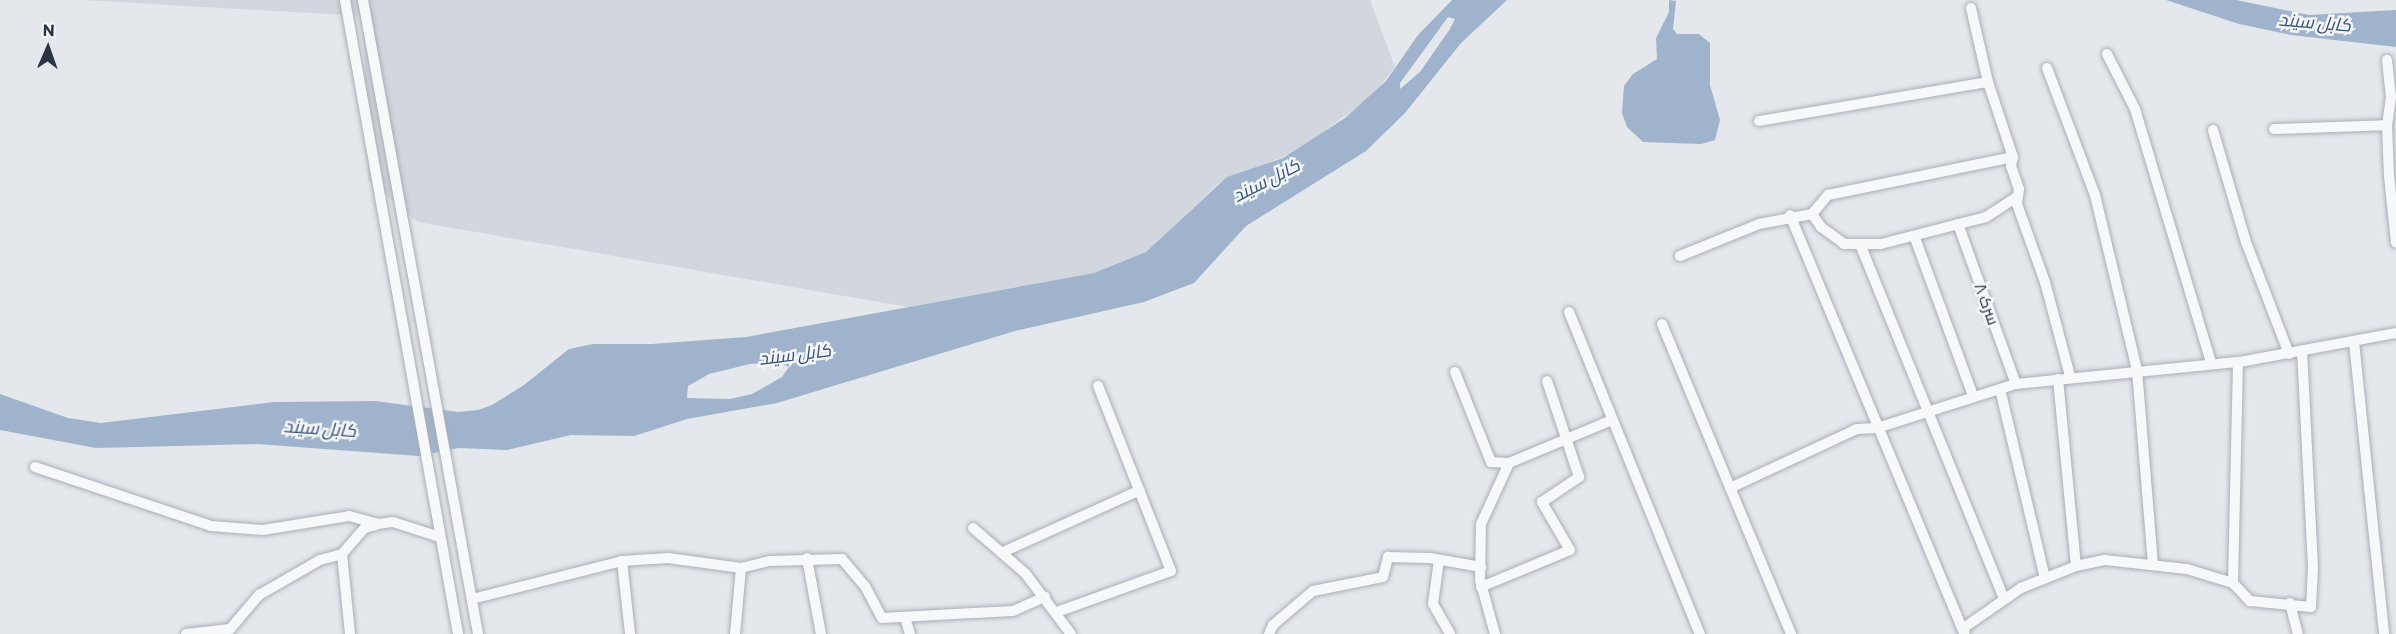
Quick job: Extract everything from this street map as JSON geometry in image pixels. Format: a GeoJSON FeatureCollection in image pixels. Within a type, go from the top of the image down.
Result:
{"type":"FeatureCollection","features":[{"type":"Feature","properties":{"kind":"street"},"geometry":{"type":"LineString","coordinates":[[345,0],[428,479],[458,634]]}},
{"type":"Feature","properties":{"kind":"street"},"geometry":{"type":"LineString","coordinates":[[363,0],[478,634]]}},
{"type":"Feature","properties":{"kind":"street"},"geometry":{"type":"LineString","coordinates":[[1971,8],[1988,82],[2013,157],[2011,166],[2017,197],[2070,376]]}},
{"type":"Feature","properties":{"kind":"street"},"geometry":{"type":"LineString","coordinates":[[2107,54],[2135,109],[2211,363]]}},
{"type":"Feature","properties":{"kind":"street"},"geometry":{"type":"LineString","coordinates":[[2387,60],[2391,97],[2387,125],[2396,243]]}},
{"type":"Feature","properties":{"kind":"street"},"geometry":{"type":"LineString","coordinates":[[2047,68],[2095,195],[2137,370],[2153,564]]}},
{"type":"Feature","properties":{"kind":"street"},"geometry":{"type":"LineString","coordinates":[[1759,121],[1988,82]]}},
{"type":"Feature","properties":{"kind":"street"},"geometry":{"type":"LineString","coordinates":[[2274,129],[2387,125]]}},
{"type":"Feature","properties":{"kind":"street"},"geometry":{"type":"LineString","coordinates":[[2213,130],[2246,242],[2289,354]]}},
{"type":"Feature","properties":{"kind":"street"},"geometry":{"type":"LineString","coordinates":[[1680,256],[1790,215],[1812,214],[1828,195],[2013,157]]}},
{"type":"Feature","properties":{"kind":"street"},"geometry":{"type":"LineString","coordinates":[[1812,214],[1836,239],[1844,244],[1860,244],[1915,238],[1923,231],[1986,217],[2017,197]]}},
{"type":"Feature","properties":{"kind":"street"},"geometry":{"type":"LineString","coordinates":[[1790,215],[1964,634]]}},
{"type":"Feature","properties":{"kind":"street","name":"سرک ۸"},"geometry":{"type":"LineString","coordinates":[[1958,224],[2016,384]]}},
{"type":"Feature","properties":{"kind":"street"},"geometry":{"type":"LineString","coordinates":[[1915,238],[1973,396]]}},
{"type":"Feature","properties":{"kind":"street"},"geometry":{"type":"LineString","coordinates":[[1860,244],[2004,599]]}},
{"type":"Feature","properties":{"kind":"street"},"geometry":{"type":"LineString","coordinates":[[1569,312],[1700,634]]}},
{"type":"Feature","properties":{"kind":"street"},"geometry":{"type":"LineString","coordinates":[[1662,324],[1787,633]]}},
{"type":"Feature","properties":{"kind":"street"},"geometry":{"type":"LineString","coordinates":[[1730,488],[1857,429],[1877,428],[2016,384],[2070,376],[2238,362],[2302,353],[2396,333]]}},
{"type":"Feature","properties":{"kind":"street"},"geometry":{"type":"LineString","coordinates":[[2354,342],[2384,634]]}},
{"type":"Feature","properties":{"kind":"street"},"geometry":{"type":"LineString","coordinates":[[1964,634],[1965,627],[2004,599],[2045,578],[2076,566],[2105,561],[2153,564],[2233,583],[2250,601],[2290,603],[2311,607],[2313,567],[2302,353]]}},
{"type":"Feature","properties":{"kind":"street"},"geometry":{"type":"LineString","coordinates":[[2233,583],[2238,362]]}},
{"type":"Feature","properties":{"kind":"street"},"geometry":{"type":"LineString","coordinates":[[1455,372],[1487,459],[1509,463],[1612,420]]}},
{"type":"Feature","properties":{"kind":"street"},"geometry":{"type":"LineString","coordinates":[[2058,379],[2076,566]]}},
{"type":"Feature","properties":{"kind":"street"},"geometry":{"type":"LineString","coordinates":[[1481,587],[1570,550],[1542,502],[1579,477],[1547,381]]}},
{"type":"Feature","properties":{"kind":"street"},"geometry":{"type":"LineString","coordinates":[[1057,612],[1171,571],[1098,386]]}},
{"type":"Feature","properties":{"kind":"street"},"geometry":{"type":"LineString","coordinates":[[2000,389],[2045,578]]}},
{"type":"Feature","properties":{"kind":"street"},"geometry":{"type":"LineString","coordinates":[[1495,634],[1481,587],[1481,524],[1509,463]]}},
{"type":"Feature","properties":{"kind":"street"},"geometry":{"type":"LineString","coordinates":[[35,467],[211,526],[263,531],[349,516],[378,524]]}},
{"type":"Feature","properties":{"kind":"street"},"geometry":{"type":"LineString","coordinates":[[1003,552],[1140,490]]}},
{"type":"Feature","properties":{"kind":"street"},"geometry":{"type":"LineString","coordinates":[[186,634],[230,629],[259,595],[320,560],[342,554],[365,528],[393,522],[440,537]]}},
{"type":"Feature","properties":{"kind":"street"},"geometry":{"type":"LineString","coordinates":[[973,528],[1003,552],[1045,597],[1071,634]]}},
{"type":"Feature","properties":{"kind":"street"},"geometry":{"type":"LineString","coordinates":[[342,554],[350,634]]}},
{"type":"Feature","properties":{"kind":"street"},"geometry":{"type":"LineString","coordinates":[[1269,634],[1274,625],[1313,591],[1383,577],[1388,557],[1439,560],[1481,567]]}},
{"type":"Feature","properties":{"kind":"street"},"geometry":{"type":"LineString","coordinates":[[472,599],[622,561],[668,558],[741,568],[807,558],[842,559],[865,586],[882,618],[1013,611],[1045,597]]}},
{"type":"Feature","properties":{"kind":"street"},"geometry":{"type":"LineString","coordinates":[[807,558],[820,634]]}},
{"type":"Feature","properties":{"kind":"street"},"geometry":{"type":"LineString","coordinates":[[1439,560],[1433,604],[1450,634]]}},
{"type":"Feature","properties":{"kind":"street"},"geometry":{"type":"LineString","coordinates":[[622,561],[630,634]]}},
{"type":"Feature","properties":{"kind":"street"},"geometry":{"type":"LineString","coordinates":[[735,634],[741,568]]}},
{"type":"Feature","properties":{"kind":"street"},"geometry":{"type":"LineString","coordinates":[[2290,603],[2298,634]]}},
{"type":"Feature","properties":{"kind":"street"},"geometry":{"type":"LineString","coordinates":[[906,617],[910,634]]}},
{"type":"Feature","properties":{"kind":"shaded area"},"geometry":{"type":"Polygon","coordinates":[[[83,0],[1370,0],[1395,67],[1371,97],[1298,150],[1218,184],[1146,252],[1094,273],[908,307],[418,222],[368,180],[363,16],[83,0]]]}},
{"type":"Feature","properties":{"kind":"water","name":"کابل سيند"},"geometry":{"type":"Polygon","coordinates":[[[1452,0],[1507,0],[1461,43],[1405,113],[1366,151],[1246,226],[1194,283],[1144,302],[1015,331],[777,403],[687,419],[634,436],[571,435],[507,450],[458,448],[419,456],[257,444],[96,448],[0,430],[0,394],[68,418],[101,423],[274,402],[375,401],[458,412],[478,410],[492,405],[524,385],[569,349],[593,344],[652,344],[746,337],[1094,273],[1146,252],[1227,177],[1283,158],[1345,118],[1386,81],[1418,35],[1452,0]],[[1448,17],[1400,83],[1400,89],[1420,72],[1450,29],[1455,19],[1448,17]],[[778,362],[750,364],[709,374],[688,386],[687,398],[730,399],[752,394],[782,377],[789,367],[778,362]]]}},
{"type":"Feature","properties":{"kind":"water"},"geometry":{"type":"Polygon","coordinates":[[[1669,0],[1676,1],[1673,29],[1677,34],[1699,34],[1710,43],[1710,85],[1720,120],[1715,140],[1701,144],[1643,142],[1627,127],[1622,113],[1624,86],[1633,74],[1657,59],[1656,38],[1669,12],[1669,0]]]}},
{"type":"Feature","properties":{"kind":"water","name":"کابل سيند"},"geometry":{"type":"Polygon","coordinates":[[[2166,0],[2236,0],[2309,15],[2396,10],[2396,47],[2291,35],[2239,24],[2166,0]]]}}]}
